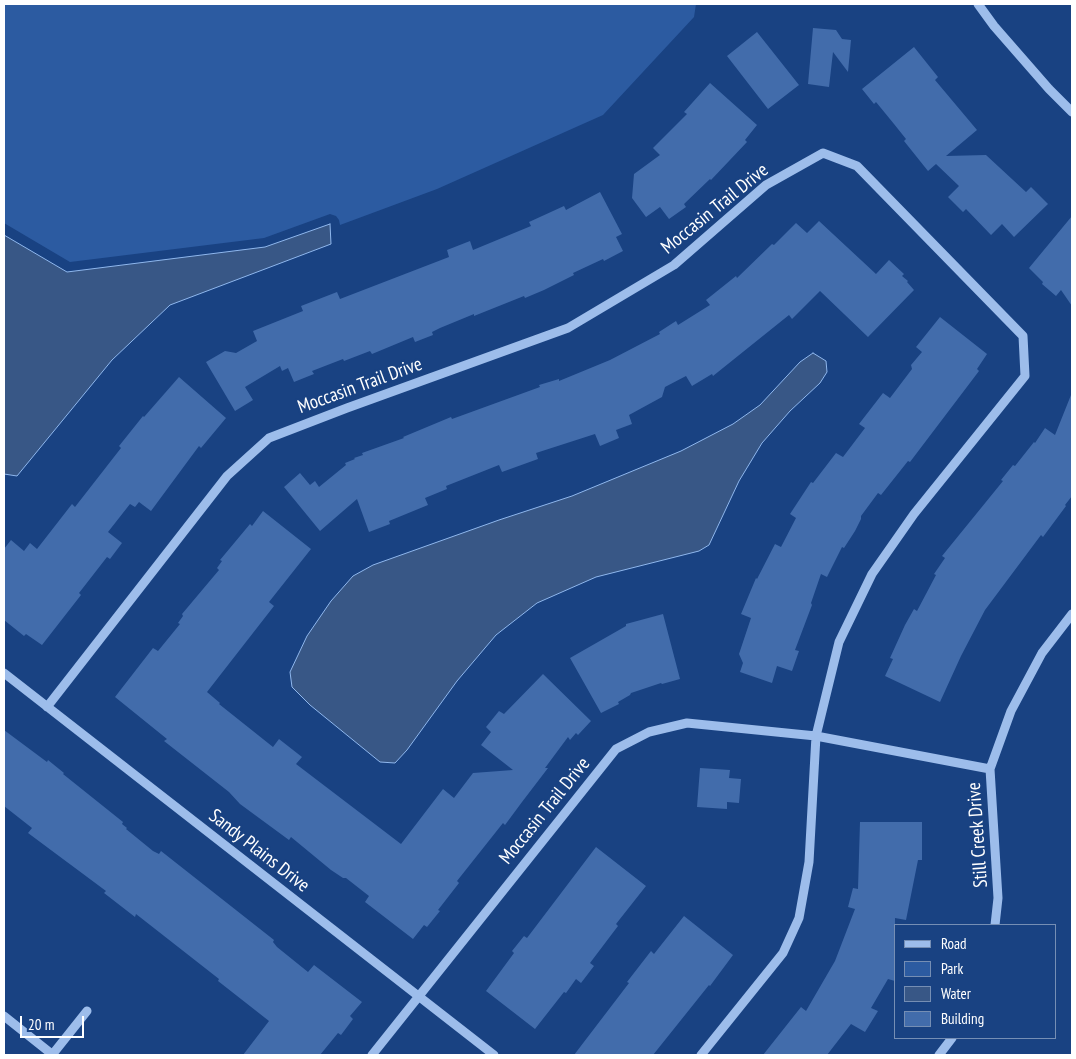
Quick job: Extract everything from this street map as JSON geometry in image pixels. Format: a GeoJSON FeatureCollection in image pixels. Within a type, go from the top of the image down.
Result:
{"type":"FeatureCollection","features":[{"type":"Feature","properties":{"kind":"street"},"geometry":{"type":"LineString","coordinates":[[978,4],[994,26],[1049,89],[1072,112]]}},
{"type":"Feature","properties":{"kind":"street","name":"Moccasin Trail Drive"},"geometry":{"type":"LineString","coordinates":[[47,707],[228,476],[269,438],[568,328],[674,265],[766,185],[823,152],[857,166],[1023,336],[1026,376],[914,514],[872,574],[839,642],[816,736],[809,862],[798,918],[783,953],[701,1055]]}},
{"type":"Feature","properties":{"kind":"street","name":"Still Creek Drive"},"geometry":{"type":"LineString","coordinates":[[995,924],[998,898],[990,769],[1011,711],[1042,652],[1072,614]]}},
{"type":"Feature","properties":{"kind":"street","name":"Sandy Plains Drive"},"geometry":{"type":"LineString","coordinates":[[4,673],[494,1055]]}},
{"type":"Feature","properties":{"kind":"street","name":"Moccasin Trail Drive"},"geometry":{"type":"LineString","coordinates":[[372,1055],[616,749],[649,732],[687,723],[816,736],[990,769]]}},
{"type":"Feature","properties":{"kind":"street"},"geometry":{"type":"LineString","coordinates":[[4,1016],[53,1055],[87,1012]]}},
{"type":"Feature","properties":{"kind":"street"},"geometry":{"type":"LineString","coordinates":[[939,1055],[951,1039]]}},
{"type":"Feature","properties":{"kind":"green space"},"geometry":{"type":"Polygon","coordinates":[[[4,4],[696,4],[694,17],[603,115],[437,189],[340,225],[336,216],[330,214],[264,238],[70,262],[4,223],[4,4]]]}},
{"type":"Feature","properties":{"kind":"water"},"geometry":{"type":"Polygon","coordinates":[[[330,224],[331,244],[170,305],[112,360],[17,476],[4,474],[4,235],[67,272],[265,247],[330,224]]]}},
{"type":"Feature","properties":{"kind":"water"},"geometry":{"type":"Polygon","coordinates":[[[813,353],[826,361],[827,372],[820,383],[790,411],[762,443],[739,481],[709,545],[699,551],[596,577],[537,603],[496,635],[457,681],[407,750],[395,763],[380,762],[310,705],[292,687],[290,672],[307,636],[331,601],[353,576],[373,565],[572,496],[681,451],[733,424],[760,405],[800,362],[813,353]]]}},
{"type":"Feature","properties":{"kind":"building"},"geometry":{"type":"Polygon","coordinates":[[[813,28],[836,30],[842,39],[851,40],[848,72],[833,52],[829,87],[808,84],[813,28]]]}},
{"type":"Feature","properties":{"kind":"building"},"geometry":{"type":"Polygon","coordinates":[[[757,32],[799,85],[768,109],[727,56],[757,32]]]}},
{"type":"Feature","properties":{"kind":"building"},"geometry":{"type":"Polygon","coordinates":[[[914,47],[938,77],[935,80],[977,130],[946,156],[986,155],[1026,192],[1031,187],[1048,204],[1014,237],[1002,224],[991,235],[966,209],[963,212],[948,197],[959,186],[936,164],[928,171],[904,141],[906,139],[894,124],[876,102],[874,104],[862,89],[914,47]]]}},
{"type":"Feature","properties":{"kind":"building"},"geometry":{"type":"Polygon","coordinates":[[[710,83],[757,125],[745,140],[747,142],[711,180],[684,204],[686,207],[669,219],[660,207],[646,217],[632,198],[634,174],[660,155],[653,148],[687,114],[684,112],[710,83]]]}},
{"type":"Feature","properties":{"kind":"building"},"geometry":{"type":"Polygon","coordinates":[[[600,192],[622,234],[616,237],[623,251],[604,261],[603,259],[573,273],[574,275],[544,290],[474,316],[474,314],[440,328],[432,332],[433,335],[415,342],[413,337],[372,354],[370,351],[344,361],[343,359],[312,371],[314,374],[294,382],[288,368],[282,371],[280,366],[245,387],[253,400],[235,411],[206,362],[225,351],[236,353],[257,341],[253,331],[303,311],[301,306],[337,292],[340,299],[449,257],[447,250],[470,241],[473,250],[531,226],[529,222],[564,206],[566,210],[600,192]]]}},
{"type":"Feature","properties":{"kind":"building"},"geometry":{"type":"Polygon","coordinates":[[[1072,216],[1072,306],[1061,290],[1056,296],[1042,284],[1043,282],[1029,268],[1072,216]]]}},
{"type":"Feature","properties":{"kind":"building"},"geometry":{"type":"Polygon","coordinates":[[[819,221],[876,274],[889,260],[904,274],[902,276],[914,290],[868,337],[820,291],[792,319],[789,315],[713,376],[712,374],[692,386],[686,376],[665,387],[662,397],[629,415],[632,424],[616,430],[619,438],[600,446],[595,434],[536,453],[538,459],[502,472],[499,465],[446,486],[447,489],[425,498],[428,505],[389,521],[390,524],[369,532],[357,499],[320,531],[284,487],[300,473],[310,485],[315,481],[319,487],[346,465],[345,463],[363,455],[362,453],[404,438],[451,417],[452,419],[540,387],[539,385],[559,379],[559,381],[610,360],[660,334],[659,332],[676,321],[678,325],[710,305],[706,300],[736,276],[737,278],[796,223],[807,233],[819,221]]]}},
{"type":"Feature","properties":{"kind":"building"},"geometry":{"type":"Polygon","coordinates":[[[940,317],[987,354],[977,369],[979,371],[910,462],[908,461],[881,495],[878,493],[861,516],[855,531],[844,548],[842,547],[827,577],[821,574],[811,603],[812,605],[795,650],[799,651],[792,671],[777,666],[772,683],[740,672],[743,663],[739,654],[751,618],[741,614],[756,578],[775,544],[781,547],[796,518],[790,514],[811,482],[813,483],[836,453],[843,457],[865,428],[859,424],[883,393],[890,398],[912,369],[911,365],[922,352],[916,347],[940,317]]]}},
{"type":"Feature","properties":{"kind":"building"},"geometry":{"type":"Polygon","coordinates":[[[179,377],[226,418],[201,448],[199,446],[151,511],[139,502],[135,507],[130,504],[108,532],[122,543],[110,559],[107,557],[79,593],[81,595],[42,645],[26,634],[24,636],[4,620],[4,549],[11,540],[24,551],[30,543],[37,549],[72,504],[75,507],[121,448],[119,446],[143,416],[179,377]]]}},
{"type":"Feature","properties":{"kind":"building"},"geometry":{"type":"Polygon","coordinates":[[[1071,395],[1072,496],[1043,537],[1041,535],[985,610],[940,702],[885,676],[893,659],[890,658],[905,625],[914,609],[917,611],[936,575],[934,574],[945,558],[942,556],[1003,481],[1001,480],[1013,465],[1015,466],[1035,443],[1045,428],[1055,435],[1071,395]]]}},
{"type":"Feature","properties":{"kind":"building"},"geometry":{"type":"Polygon","coordinates":[[[263,511],[311,549],[269,602],[274,606],[207,692],[219,704],[273,747],[279,739],[302,757],[296,764],[401,844],[443,789],[454,798],[473,773],[513,770],[481,745],[491,732],[486,727],[499,711],[504,714],[543,674],[591,721],[578,735],[576,733],[570,740],[568,737],[545,768],[548,768],[505,825],[503,823],[457,881],[459,883],[438,910],[440,911],[427,927],[424,925],[413,939],[365,902],[369,896],[346,878],[331,870],[291,837],[289,840],[240,804],[229,792],[164,741],[167,739],[115,697],[153,648],[158,651],[180,624],[178,623],[183,616],[182,614],[219,570],[217,568],[222,561],[220,560],[250,524],[252,526],[263,511]]]}},
{"type":"Feature","properties":{"kind":"building"},"geometry":{"type":"Polygon","coordinates":[[[663,614],[680,679],[631,693],[618,702],[619,704],[601,713],[570,658],[626,626],[626,624],[663,614]]]}},
{"type":"Feature","properties":{"kind":"building"},"geometry":{"type":"Polygon","coordinates":[[[4,730],[47,762],[48,760],[123,822],[122,824],[126,829],[153,851],[159,854],[161,851],[274,940],[273,942],[277,947],[308,972],[314,965],[362,1002],[350,1016],[353,1019],[341,1035],[338,1033],[320,1055],[243,1055],[269,1021],[136,914],[135,917],[104,893],[106,891],[28,833],[32,828],[4,806],[4,730]]]}},
{"type":"Feature","properties":{"kind":"building"},"geometry":{"type":"Polygon","coordinates":[[[700,768],[730,770],[729,778],[741,779],[739,803],[727,802],[727,809],[697,807],[700,768]]]}},
{"type":"Feature","properties":{"kind":"building"},"geometry":{"type":"Polygon","coordinates":[[[860,822],[922,822],[922,860],[918,860],[906,920],[895,918],[894,981],[888,979],[871,1008],[878,1011],[865,1032],[851,1024],[827,1055],[763,1055],[801,1007],[806,1011],[835,961],[855,909],[848,907],[853,888],[858,889],[860,822]]]}},
{"type":"Feature","properties":{"kind":"building"},"geometry":{"type":"Polygon","coordinates":[[[596,847],[646,886],[616,924],[618,926],[590,963],[594,966],[581,983],[576,979],[535,1029],[486,991],[514,953],[512,951],[524,936],[527,938],[596,847]]]}},
{"type":"Feature","properties":{"kind":"building"},"geometry":{"type":"Polygon","coordinates":[[[684,916],[733,955],[710,986],[653,1055],[574,1055],[651,951],[654,954],[684,916]]]}}]}
